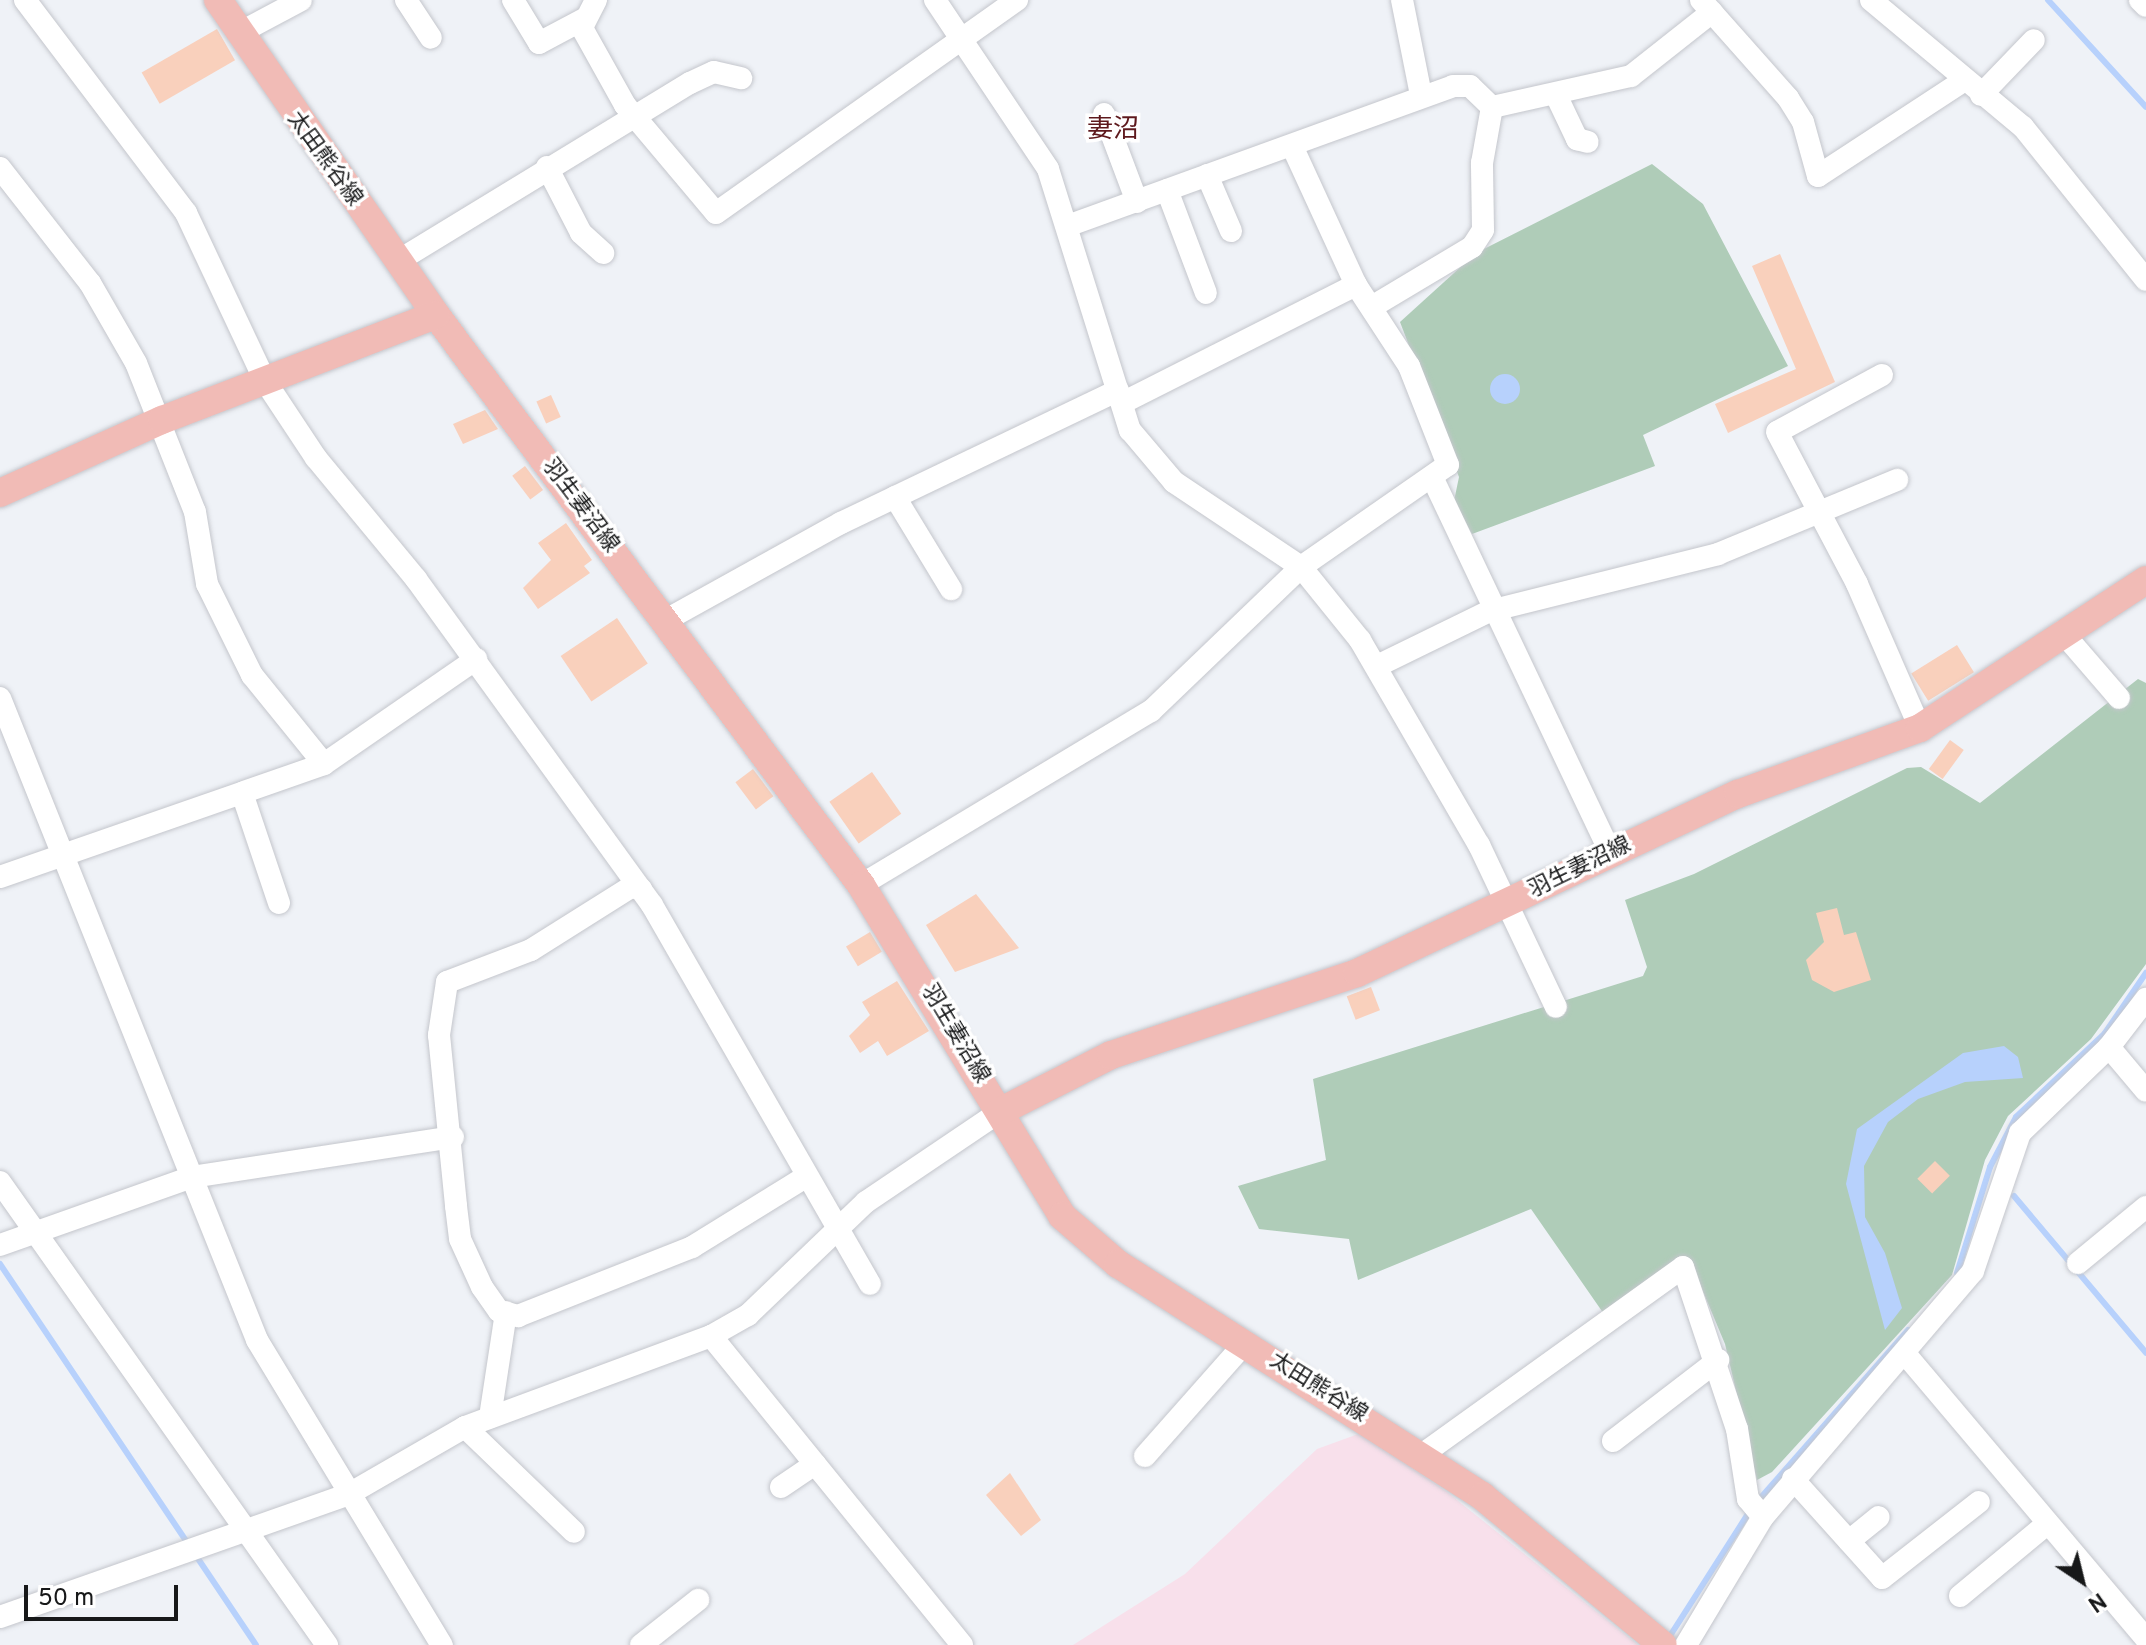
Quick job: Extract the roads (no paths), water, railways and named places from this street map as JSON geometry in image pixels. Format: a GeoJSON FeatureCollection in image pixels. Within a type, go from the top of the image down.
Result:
{"type":"FeatureCollection","features":[{"type":"Feature","properties":{"kind":"main road","name":"太田熊谷線"},"geometry":{"type":"LineString","coordinates":[[218,0],[436,315]]}},
{"type":"Feature","properties":{"kind":"main road"},"geometry":{"type":"LineString","coordinates":[[0,493],[162,420],[436,315]]}},
{"type":"Feature","properties":{"kind":"main road","name":"羽生妻沼線"},"geometry":{"type":"LineString","coordinates":[[436,315],[861,885],[1001,1111],[1099,1060],[1330,983],[1509,903],[1610,852],[1738,794],[1920,728],[2062,632],[2142,590]]}},
{"type":"Feature","properties":{"kind":"main road","name":"太田熊谷線"},"geometry":{"type":"LineString","coordinates":[[1001,1111],[1076,1230],[1245,1343],[1423,1454],[1655,1639]]}},
{"type":"Feature","properties":{"kind":"street"},"geometry":{"type":"LineString","coordinates":[[25,0],[186,213],[265,381],[476,659],[641,889],[732,1035],[807,1176],[870,1284]]}},
{"type":"Feature","properties":{"kind":"street"},"geometry":{"type":"LineString","coordinates":[[239,33],[301,0]]}},
{"type":"Feature","properties":{"kind":"street"},"geometry":{"type":"LineString","coordinates":[[406,0],[431,38]]}},
{"type":"Feature","properties":{"kind":"street"},"geometry":{"type":"LineString","coordinates":[[513,0],[539,43],[591,9]]}},
{"type":"Feature","properties":{"kind":"street"},"geometry":{"type":"LineString","coordinates":[[935,0],[962,33],[1021,120],[1070,225],[1130,430],[1152,464],[1301,567],[1377,666],[1509,903],[1556,1007]]}},
{"type":"Feature","properties":{"kind":"street"},"geometry":{"type":"LineString","coordinates":[[591,9],[582,28],[634,114],[716,213],[962,33],[1017,0]]}},
{"type":"Feature","properties":{"kind":"street"},"geometry":{"type":"LineString","coordinates":[[1402,0],[1421,95]]}},
{"type":"Feature","properties":{"kind":"street"},"geometry":{"type":"LineString","coordinates":[[1871,0],[1963,81],[2023,127],[2146,280]]}},
{"type":"Feature","properties":{"kind":"street"},"geometry":{"type":"LineString","coordinates":[[2140,0],[2146,6]]}},
{"type":"Feature","properties":{"kind":"street"},"geometry":{"type":"LineString","coordinates":[[1492,107],[1557,97],[1646,69],[1707,6],[1796,110],[1818,176],[1963,81]]}},
{"type":"Feature","properties":{"kind":"street"},"geometry":{"type":"LineString","coordinates":[[1981,95],[2034,40]]}},
{"type":"Feature","properties":{"kind":"street"},"geometry":{"type":"LineString","coordinates":[[398,261],[634,114],[714,72],[741,78]]}},
{"type":"Feature","properties":{"kind":"street"},"geometry":{"type":"LineString","coordinates":[[1070,225],[1292,146],[1421,95],[1470,86],[1492,107]]}},
{"type":"Feature","properties":{"kind":"street"},"geometry":{"type":"LineString","coordinates":[[1557,97],[1577,139],[1588,142]]}},
{"type":"Feature","properties":{"kind":"street"},"geometry":{"type":"LineString","coordinates":[[1375,305],[1472,247],[1483,230],[1482,163],[1492,107]]}},
{"type":"Feature","properties":{"kind":"street"},"geometry":{"type":"LineString","coordinates":[[1104,114],[1137,202]]}},
{"type":"Feature","properties":{"kind":"street"},"geometry":{"type":"LineString","coordinates":[[861,885],[1151,711],[1301,567],[1448,465],[1409,366],[1375,305],[1356,285],[1292,146]]}},
{"type":"Feature","properties":{"kind":"street"},"geometry":{"type":"LineString","coordinates":[[547,167],[581,233],[603,253]]}},
{"type":"Feature","properties":{"kind":"street"},"geometry":{"type":"LineString","coordinates":[[0,168],[90,283],[162,420],[195,512],[207,584],[252,675],[324,764]]}},
{"type":"Feature","properties":{"kind":"street"},"geometry":{"type":"LineString","coordinates":[[1207,175],[1231,231]]}},
{"type":"Feature","properties":{"kind":"street"},"geometry":{"type":"LineString","coordinates":[[1167,190],[1206,293]]}},
{"type":"Feature","properties":{"kind":"street"},"geometry":{"type":"LineString","coordinates":[[666,620],[895,497],[1121,396],[1356,285]]}},
{"type":"Feature","properties":{"kind":"street"},"geometry":{"type":"LineString","coordinates":[[1882,375],[1777,432],[1920,728]]}},
{"type":"Feature","properties":{"kind":"street"},"geometry":{"type":"LineString","coordinates":[[1432,477],[1490,611],[1610,852]]}},
{"type":"Feature","properties":{"kind":"street"},"geometry":{"type":"LineString","coordinates":[[1377,666],[1490,611],[1718,554],[1897,480]]}},
{"type":"Feature","properties":{"kind":"street"},"geometry":{"type":"LineString","coordinates":[[895,497],[951,589]]}},
{"type":"Feature","properties":{"kind":"street"},"geometry":{"type":"LineString","coordinates":[[2062,632],[2119,698]]}},
{"type":"Feature","properties":{"kind":"street"},"geometry":{"type":"LineString","coordinates":[[0,877],[324,764],[476,659]]}},
{"type":"Feature","properties":{"kind":"street"},"geometry":{"type":"LineString","coordinates":[[0,698],[257,1340],[442,1645]]}},
{"type":"Feature","properties":{"kind":"street"},"geometry":{"type":"LineString","coordinates":[[242,793],[279,903]]}},
{"type":"Feature","properties":{"kind":"street"},"geometry":{"type":"LineString","coordinates":[[641,889],[631,887],[531,950],[447,982],[439,1035],[453,1137],[460,1239],[482,1287],[506,1312],[518,1316],[692,1247],[807,1176]]}},
{"type":"Feature","properties":{"kind":"street"},"geometry":{"type":"LineString","coordinates":[[1686,1645],[1763,1517],[1793,1479],[1907,1356],[1973,1271],[2020,1133],[2109,1047],[2146,999]]}},
{"type":"Feature","properties":{"kind":"street"},"geometry":{"type":"LineString","coordinates":[[2109,1047],[2146,1091]]}},
{"type":"Feature","properties":{"kind":"street"},"geometry":{"type":"LineString","coordinates":[[0,1617],[349,1494],[465,1427],[711,1336],[748,1315],[837,1229],[1001,1111]]}},
{"type":"Feature","properties":{"kind":"street"},"geometry":{"type":"LineString","coordinates":[[0,1245],[192,1177],[453,1137]]}},
{"type":"Feature","properties":{"kind":"street"},"geometry":{"type":"LineString","coordinates":[[0,1182],[327,1645]]}},
{"type":"Feature","properties":{"kind":"street"},"geometry":{"type":"LineString","coordinates":[[2078,1263],[2146,1207]]}},
{"type":"Feature","properties":{"kind":"street"},"geometry":{"type":"LineString","coordinates":[[1423,1454],[1683,1267],[1718,1360],[1748,1499],[1763,1517]]}},
{"type":"Feature","properties":{"kind":"street"},"geometry":{"type":"LineString","coordinates":[[490,1417],[506,1312]]}},
{"type":"Feature","properties":{"kind":"street"},"geometry":{"type":"LineString","coordinates":[[711,1336],[962,1645]]}},
{"type":"Feature","properties":{"kind":"street"},"geometry":{"type":"LineString","coordinates":[[1145,1456],[1245,1343]]}},
{"type":"Feature","properties":{"kind":"street"},"geometry":{"type":"LineString","coordinates":[[1907,1356],[2146,1639]]}},
{"type":"Feature","properties":{"kind":"street"},"geometry":{"type":"LineString","coordinates":[[1613,1441],[1718,1360]]}},
{"type":"Feature","properties":{"kind":"street"},"geometry":{"type":"LineString","coordinates":[[465,1427],[574,1532]]}},
{"type":"Feature","properties":{"kind":"street"},"geometry":{"type":"LineString","coordinates":[[781,1487],[815,1464]]}},
{"type":"Feature","properties":{"kind":"street"},"geometry":{"type":"LineString","coordinates":[[1793,1479],[1882,1578],[1979,1502]]}},
{"type":"Feature","properties":{"kind":"street"},"geometry":{"type":"LineString","coordinates":[[1849,1541],[1879,1517]]}},
{"type":"Feature","properties":{"kind":"street"},"geometry":{"type":"LineString","coordinates":[[1960,1596],[2048,1523]]}},
{"type":"Feature","properties":{"kind":"street"},"geometry":{"type":"LineString","coordinates":[[641,1645],[698,1600]]}},
{"type":"Feature","properties":{"kind":"water"},"geometry":{"type":"Polygon","coordinates":[[[1505,374],[1516,378],[1520,389],[1516,400],[1505,404],[1494,400],[1490,389],[1494,378],[1505,374]]]}},
{"type":"Feature","properties":{"kind":"water"},"geometry":{"type":"Polygon","coordinates":[[[2004,1046],[2018,1057],[2023,1078],[1965,1082],[1918,1099],[1888,1122],[1864,1166],[1865,1217],[1885,1253],[1902,1308],[1885,1330],[1846,1184],[1857,1129],[1963,1053],[2004,1046]]]}},
{"type":"Feature","properties":{"kind":"waterway"},"geometry":{"type":"LineString","coordinates":[[2048,0],[2146,107]]}},
{"type":"Feature","properties":{"kind":"waterway"},"geometry":{"type":"LineString","coordinates":[[1957,1273],[1990,1167],[2016,1117],[2105,1033],[2146,973]]}},
{"type":"Feature","properties":{"kind":"waterway"},"geometry":{"type":"LineString","coordinates":[[2014,1196],[2146,1353]]}},
{"type":"Feature","properties":{"kind":"waterway"},"geometry":{"type":"LineString","coordinates":[[0,1264],[256,1645]]}},
{"type":"Feature","properties":{"kind":"waterway"},"geometry":{"type":"LineString","coordinates":[[1757,1502],[1908,1330]]}},
{"type":"Feature","properties":{"kind":"waterway"},"geometry":{"type":"LineString","coordinates":[[1668,1639],[1750,1511]]}},
{"type":"Feature","properties":{"kind":"district","name":"妻沼"},"geometry":{"type":"Point","coordinates":[1113,131]}}]}
